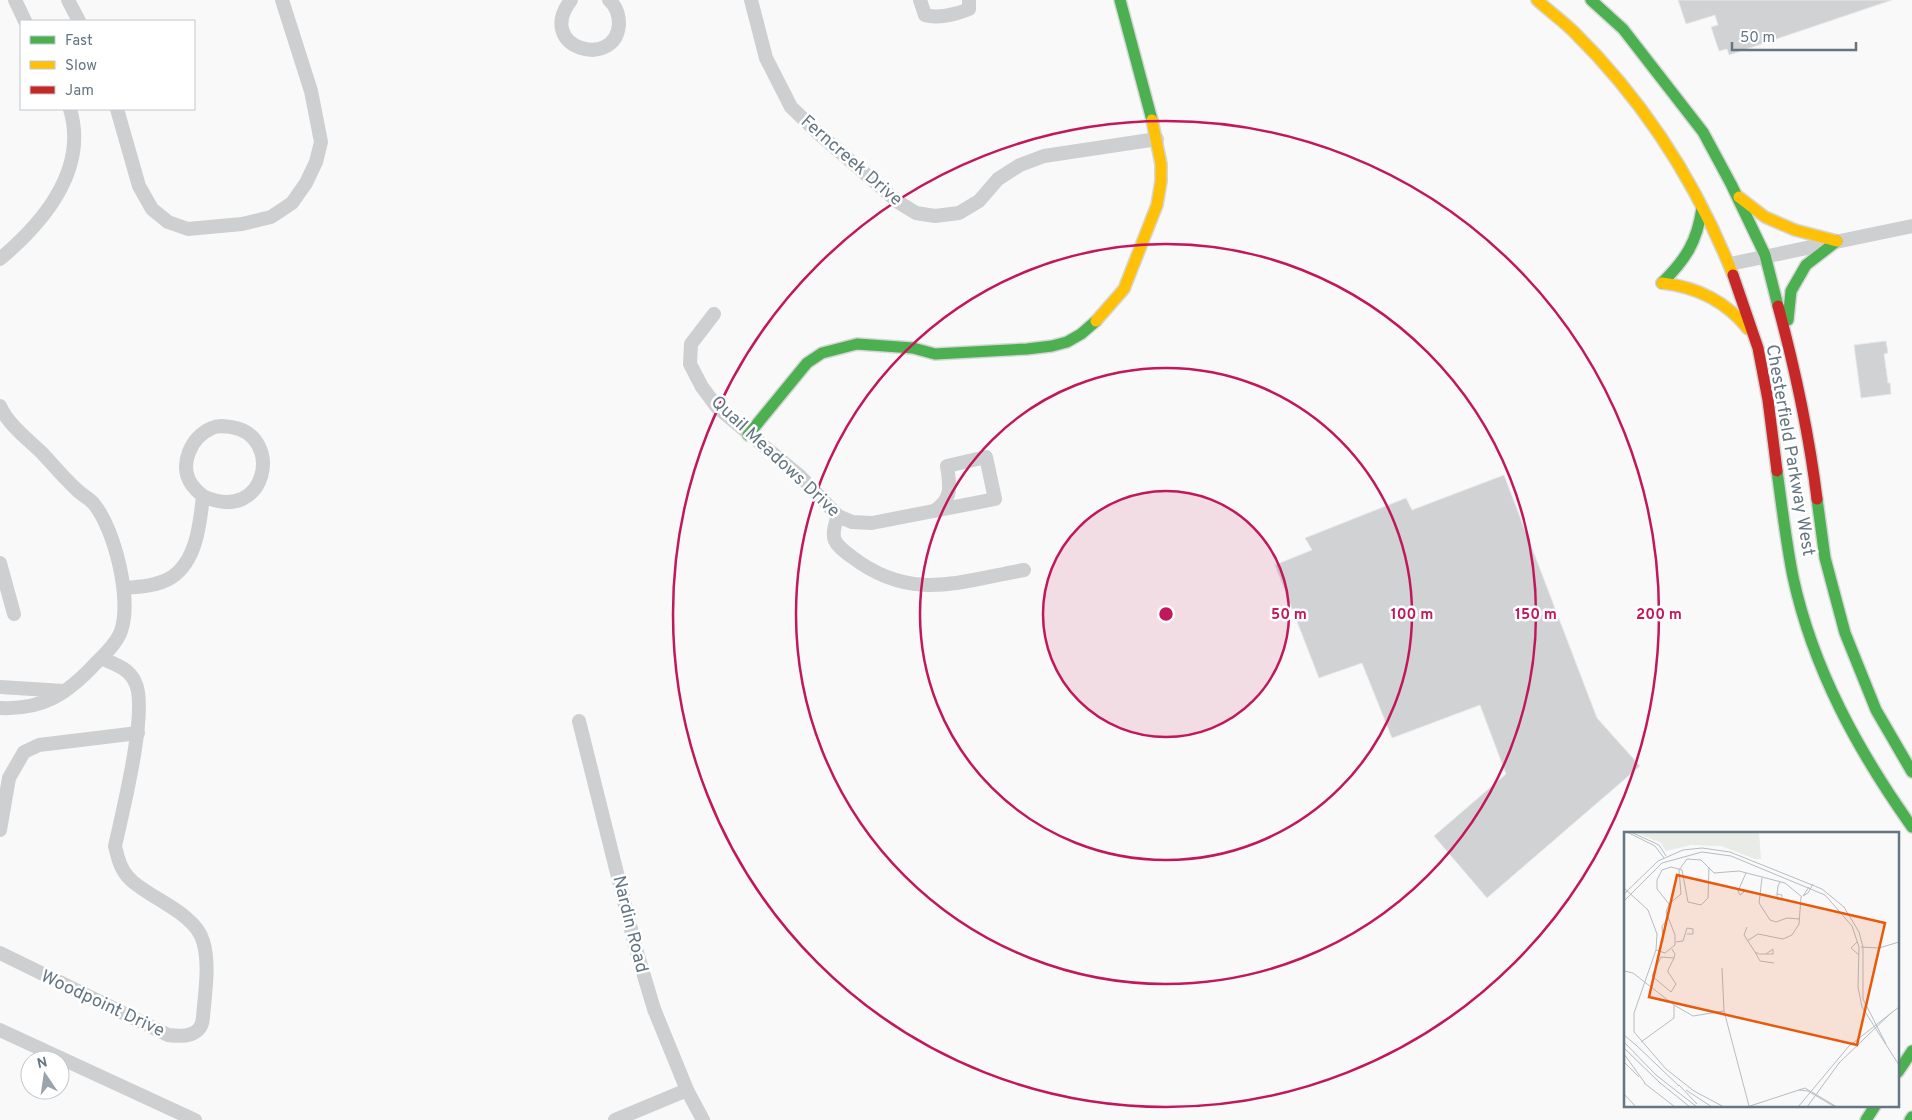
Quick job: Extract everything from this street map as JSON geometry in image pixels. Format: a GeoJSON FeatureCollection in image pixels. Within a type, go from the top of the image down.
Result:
{"type":"FeatureCollection","features":[{"type":"Feature","properties":{"kind":"street"},"geometry":{"type":"LineString","coordinates":[[15,0],[24,20]]}},
{"type":"Feature","properties":{"kind":"street"},"geometry":{"type":"LineString","coordinates":[[68,0],[78,20]]}},
{"type":"Feature","properties":{"kind":"street"},"geometry":{"type":"LineString","coordinates":[[117,110],[139,186],[152,209],[168,222],[188,229],[242,224],[271,217],[292,203],[306,183],[316,162],[321,142],[311,91],[282,0]]}},
{"type":"Feature","properties":{"kind":"street"},"geometry":{"type":"LineString","coordinates":[[571,0],[562,12],[562,29],[566,39],[573,46],[591,51],[606,46],[613,39],[619,27],[618,11],[609,0]]}},
{"type":"Feature","properties":{"kind":"street","name":"Ferncreek Drive"},"geometry":{"type":"LineString","coordinates":[[751,0],[766,58],[791,107],[818,133],[898,202],[916,213],[935,216],[959,213],[979,201],[998,179],[1020,165],[1044,156],[1157,139]]}},
{"type":"Feature","properties":{"kind":"street"},"geometry":{"type":"LineString","coordinates":[[920,0],[925,15],[931,17],[969,9],[969,0]]}},
{"type":"Feature","properties":{"kind":"street"},"geometry":{"type":"LineString","coordinates":[[748,435],[807,363],[822,353],[857,344],[913,348],[935,354],[1026,350],[1052,346],[1067,342],[1081,334],[1100,317],[1124,289],[1157,205],[1161,181],[1161,164],[1157,139],[1120,0]]}},
{"type":"Feature","properties":{"kind":"street","name":"Chesterfield Parkway West"},"geometry":{"type":"LineString","coordinates":[[1537,0],[1570,27],[1628,89],[1683,169],[1730,264],[1759,352],[1771,421],[1787,541],[1804,617],[1825,680],[1850,733],[1877,778],[1912,827]]}},
{"type":"Feature","properties":{"kind":"street","name":"Chesterfield Parkway West"},"geometry":{"type":"LineString","coordinates":[[1591,0],[1624,29],[1704,132],[1765,255],[1787,337],[1812,458],[1825,558],[1846,633],[1876,710],[1912,772]]}},
{"type":"Feature","properties":{"kind":"street"},"geometry":{"type":"LineString","coordinates":[[0,258],[18,244],[49,208],[63,185],[72,160],[74,137],[70,110]]}},
{"type":"Feature","properties":{"kind":"street"},"geometry":{"type":"LineString","coordinates":[[1736,195],[1765,217],[1795,230],[1837,242]]}},
{"type":"Feature","properties":{"kind":"street"},"geometry":{"type":"LineString","coordinates":[[1702,208],[1700,228],[1692,249],[1662,283],[1696,290],[1725,305],[1741,320],[1754,339]]}},
{"type":"Feature","properties":{"kind":"street"},"geometry":{"type":"LineString","coordinates":[[1730,264],[1765,255],[1912,226]]}},
{"type":"Feature","properties":{"kind":"street"},"geometry":{"type":"LineString","coordinates":[[1787,337],[1791,291],[1806,265],[1837,242]]}},
{"type":"Feature","properties":{"kind":"street","name":"Quail Meadows Drive"},"geometry":{"type":"LineString","coordinates":[[714,314],[690,344],[690,364],[702,387],[717,407],[748,435],[801,477],[838,516],[852,522],[872,523],[934,511],[995,499],[986,457],[947,466],[950,489],[948,498],[934,511]]}},
{"type":"Feature","properties":{"kind":"street"},"geometry":{"type":"LineString","coordinates":[[0,409],[76,490],[94,504],[110,533],[124,588],[124,612],[121,632],[78,683],[48,703],[18,709],[0,708]]}},
{"type":"Feature","properties":{"kind":"street"},"geometry":{"type":"LineString","coordinates":[[124,588],[152,585],[172,577],[186,563],[196,541],[201,522],[203,496],[192,485],[187,473],[186,462],[192,444],[201,434],[213,428],[221,426],[239,428],[251,436],[261,450],[264,466],[259,484],[250,494],[237,501],[215,502],[203,496]]}},
{"type":"Feature","properties":{"kind":"street"},"geometry":{"type":"LineString","coordinates":[[838,516],[833,535],[835,542],[843,551],[872,572],[895,581],[942,586],[1024,570]]}},
{"type":"Feature","properties":{"kind":"street"},"geometry":{"type":"LineString","coordinates":[[0,563],[14,614]]}},
{"type":"Feature","properties":{"kind":"street","name":"Woodpoint Drive"},"geometry":{"type":"LineString","coordinates":[[0,952],[168,1035],[184,1037],[196,1032],[203,1021],[207,955],[203,938],[196,925],[131,880],[120,864],[115,846],[138,733],[139,699],[136,682],[122,667],[101,658]]}},
{"type":"Feature","properties":{"kind":"street"},"geometry":{"type":"LineString","coordinates":[[0,687],[64,691]]}},
{"type":"Feature","properties":{"kind":"street","name":"Nardin Road"},"geometry":{"type":"LineString","coordinates":[[580,721],[643,973],[654,1009],[688,1090],[703,1120]]}},
{"type":"Feature","properties":{"kind":"street"},"geometry":{"type":"LineString","coordinates":[[0,830],[9,778],[24,752],[39,745],[138,733]]}},
{"type":"Feature","properties":{"kind":"street"},"geometry":{"type":"LineString","coordinates":[[0,1030],[108,1078],[194,1120]]}},
{"type":"Feature","properties":{"kind":"street"},"geometry":{"type":"LineString","coordinates":[[1900,1069],[1912,1051]]}},
{"type":"Feature","properties":{"kind":"street"},"geometry":{"type":"LineString","coordinates":[[615,1120],[688,1090]]}},
{"type":"Feature","properties":{"kind":"street"},"geometry":{"type":"LineString","coordinates":[[1866,1120],[1874,1108]]}},
{"type":"Feature","properties":{"kind":"building"},"geometry":{"type":"Polygon","coordinates":[[[1678,0],[1892,0],[1729,55],[1727,49],[1719,51],[1711,27],[1718,25],[1715,15],[1686,24],[1678,0]]]}},
{"type":"Feature","properties":{"kind":"building"},"geometry":{"type":"Polygon","coordinates":[[[1886,341],[1888,353],[1884,354],[1891,394],[1861,398],[1854,345],[1886,341]]]}},
{"type":"Feature","properties":{"kind":"building"},"geometry":{"type":"Polygon","coordinates":[[[1504,475],[1597,718],[1640,766],[1487,898],[1434,836],[1506,774],[1480,705],[1392,738],[1362,663],[1319,678],[1275,565],[1312,550],[1305,538],[1406,498],[1412,510],[1504,475]]]}},
{"type":"Feature","properties":{"kind":"traffic: fast"},"geometry":{"type":"LineString","coordinates":[[1120,0],[1152,120]]}},
{"type":"Feature","properties":{"kind":"traffic: fast"},"geometry":{"type":"LineString","coordinates":[[1591,0],[1623,29],[1703,132],[1731,184],[1765,255],[1778,306]]}},
{"type":"Feature","properties":{"kind":"traffic: fast"},"geometry":{"type":"LineString","coordinates":[[1662,283],[1678,266],[1689,249],[1697,231],[1702,208]]}},
{"type":"Feature","properties":{"kind":"traffic: fast"},"geometry":{"type":"LineString","coordinates":[[1788,320],[1791,291],[1806,265],[1837,241]]}},
{"type":"Feature","properties":{"kind":"traffic: fast"},"geometry":{"type":"LineString","coordinates":[[748,435],[807,363],[822,353],[857,344],[913,348],[935,354],[1027,349],[1067,342],[1081,334],[1096,321]]}},
{"type":"Feature","properties":{"kind":"traffic: fast"},"geometry":{"type":"LineString","coordinates":[[1777,471],[1793,577],[1812,644],[1825,676],[1856,739],[1873,769],[1912,827]]}},
{"type":"Feature","properties":{"kind":"traffic: fast"},"geometry":{"type":"LineString","coordinates":[[1817,499],[1825,558],[1845,633],[1876,710],[1912,772]]}},
{"type":"Feature","properties":{"kind":"traffic: fast"},"geometry":{"type":"LineString","coordinates":[[1900,1069],[1912,1051]]}},
{"type":"Feature","properties":{"kind":"traffic: fast"},"geometry":{"type":"LineString","coordinates":[[1866,1120],[1874,1108]]}},
{"type":"Feature","properties":{"kind":"traffic: slow"},"geometry":{"type":"LineString","coordinates":[[1537,0],[1570,28],[1623,86],[1646,115],[1703,208],[1733,275]]}},
{"type":"Feature","properties":{"kind":"traffic: slow"},"geometry":{"type":"LineString","coordinates":[[1096,321],[1124,289],[1157,205],[1161,181],[1161,164],[1152,120]]}},
{"type":"Feature","properties":{"kind":"traffic: slow"},"geometry":{"type":"LineString","coordinates":[[1739,197],[1765,217],[1795,230],[1837,241]]}},
{"type":"Feature","properties":{"kind":"traffic: slow"},"geometry":{"type":"LineString","coordinates":[[1662,283],[1687,288],[1710,297],[1730,311],[1748,329]]}},
{"type":"Feature","properties":{"kind":"traffic: jam"},"geometry":{"type":"LineString","coordinates":[[1733,275],[1758,348],[1768,400],[1777,471]]}},
{"type":"Feature","properties":{"kind":"traffic: jam"},"geometry":{"type":"LineString","coordinates":[[1778,306],[1801,402],[1817,499]]}}]}
